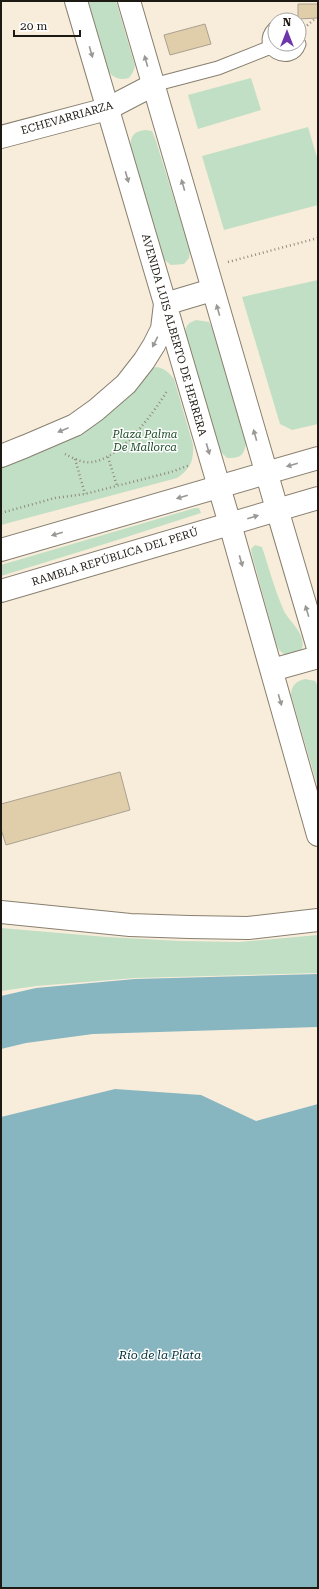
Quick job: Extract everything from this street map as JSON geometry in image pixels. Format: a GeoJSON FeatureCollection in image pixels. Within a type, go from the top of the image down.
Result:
{"type":"FeatureCollection","features":[{"type":"Feature","properties":{"kind":"main road","name":"AVENIDA LUIS ALBERTO DE HERRERA"},"geometry":{"type":"LineString","coordinates":[[76,1],[219,486],[318,835]]}},
{"type":"Feature","properties":{"kind":"main road"},"geometry":{"type":"LineString","coordinates":[[129,1],[212,290],[318,648]]}},
{"type":"Feature","properties":{"kind":"main road","name":"ECHEVARRIARZA"},"geometry":{"type":"LineString","coordinates":[[1,136],[107,109],[153,85]]}},
{"type":"Feature","properties":{"kind":"main road"},"geometry":{"type":"LineString","coordinates":[[1,456],[75,425],[96,410],[126,384],[144,361],[162,329],[165,304],[212,290]]}},
{"type":"Feature","properties":{"kind":"main road"},"geometry":{"type":"LineString","coordinates":[[1,550],[318,458]]}},
{"type":"Feature","properties":{"kind":"main road","name":"RAMBLA REPÚBLICA DEL PERÚ"},"geometry":{"type":"LineString","coordinates":[[1,591],[318,498]]}},
{"type":"Feature","properties":{"kind":"main road"},"geometry":{"type":"LineString","coordinates":[[272,670],[318,657]]}},
{"type":"Feature","properties":{"kind":"main road"},"geometry":{"type":"LineString","coordinates":[[1,912],[130,926],[196,928],[248,928],[318,920]]}},
{"type":"Feature","properties":{"kind":"lane"},"geometry":{"type":"LineString","coordinates":[[153,85],[218,68],[267,49]]}},
{"type":"Feature","properties":{"kind":"lane"},"geometry":{"type":"LineString","coordinates":[[275,52],[284,55],[293,52]]}},
{"type":"Feature","properties":{"kind":"path"},"geometry":{"type":"LineString","coordinates":[[307,25],[316,18]]}},
{"type":"Feature","properties":{"kind":"path"},"geometry":{"type":"LineString","coordinates":[[206,268],[318,238]]}},
{"type":"Feature","properties":{"kind":"path"},"geometry":{"type":"LineString","coordinates":[[49,436],[64,454],[75,459],[85,462],[108,457],[134,436],[157,408],[169,388]]}},
{"type":"Feature","properties":{"kind":"path"},"geometry":{"type":"LineString","coordinates":[[108,457],[117,486]]}},
{"type":"Feature","properties":{"kind":"path"},"geometry":{"type":"LineString","coordinates":[[1,513],[56,498],[85,494],[171,472],[210,457]]}},
{"type":"Feature","properties":{"kind":"path"},"geometry":{"type":"LineString","coordinates":[[75,459],[85,494]]}},
{"type":"Feature","properties":{"kind":"green space"},"geometry":{"type":"Polygon","coordinates":[[[88,1],[116,1],[135,66],[129,78],[118,78],[109,72],[88,1]]]}},
{"type":"Feature","properties":{"kind":"green space"},"geometry":{"type":"Polygon","coordinates":[[[251,78],[261,110],[198,129],[188,95],[251,78]]]}},
{"type":"Feature","properties":{"kind":"green space"},"geometry":{"type":"Polygon","coordinates":[[[308,127],[318,161],[318,205],[224,230],[202,156],[308,127]]]}},
{"type":"Feature","properties":{"kind":"green space"},"geometry":{"type":"Polygon","coordinates":[[[146,130],[152,131],[156,141],[190,251],[189,258],[184,264],[171,265],[162,258],[131,148],[132,137],[136,133],[146,130]]]}},
{"type":"Feature","properties":{"kind":"green space"},"geometry":{"type":"Polygon","coordinates":[[[318,280],[318,424],[292,430],[280,424],[242,297],[318,280]]]}},
{"type":"Feature","properties":{"kind":"green space"},"geometry":{"type":"Polygon","coordinates":[[[196,320],[209,322],[212,328],[246,443],[242,454],[235,458],[227,458],[220,451],[185,335],[188,325],[196,320]]]}},
{"type":"Feature","properties":{"kind":"green space","name":"Plaza Palma De Mallorca"},"geometry":{"type":"Polygon","coordinates":[[[156,367],[164,370],[174,379],[193,445],[193,456],[188,468],[177,478],[1,525],[1,468],[64,442],[104,417],[151,368],[156,367]]]}},
{"type":"Feature","properties":{"kind":"green space"},"geometry":{"type":"Polygon","coordinates":[[[199,508],[201,513],[1,576],[1,565],[199,508]]]}},
{"type":"Feature","properties":{"kind":"green space"},"geometry":{"type":"Polygon","coordinates":[[[255,545],[262,547],[284,611],[301,635],[303,646],[301,652],[285,655],[279,650],[252,555],[251,549],[255,545]]]}},
{"type":"Feature","properties":{"kind":"green space"},"geometry":{"type":"Polygon","coordinates":[[[305,679],[315,681],[318,687],[318,788],[291,695],[295,684],[305,679]]]}},
{"type":"Feature","properties":{"kind":"green space"},"geometry":{"type":"Polygon","coordinates":[[[1,928],[107,937],[180,941],[239,942],[318,935],[318,973],[135,978],[36,986],[1,991],[1,928]]]}},
{"type":"Feature","properties":{"kind":"water"},"geometry":{"type":"Polygon","coordinates":[[[318,974],[318,1027],[93,1034],[26,1043],[1,1049],[1,996],[36,988],[135,979],[318,974]]]}},
{"type":"Feature","properties":{"kind":"water","name":"Río de la Plata"},"geometry":{"type":"Polygon","coordinates":[[[115,1089],[201,1095],[256,1121],[318,1104],[318,1588],[1,1588],[1,1117],[115,1089]]]}},
{"type":"Feature","properties":{"kind":"building"},"geometry":{"type":"Polygon","coordinates":[[[298,4],[318,4],[318,18],[307,19],[307,12],[298,12],[298,4]]]}},
{"type":"Feature","properties":{"kind":"building"},"geometry":{"type":"Polygon","coordinates":[[[205,24],[211,44],[170,55],[164,35],[205,24]]]}},
{"type":"Feature","properties":{"kind":"building"},"geometry":{"type":"Polygon","coordinates":[[[120,772],[130,810],[6,845],[1,829],[1,804],[120,772]]]}}]}
